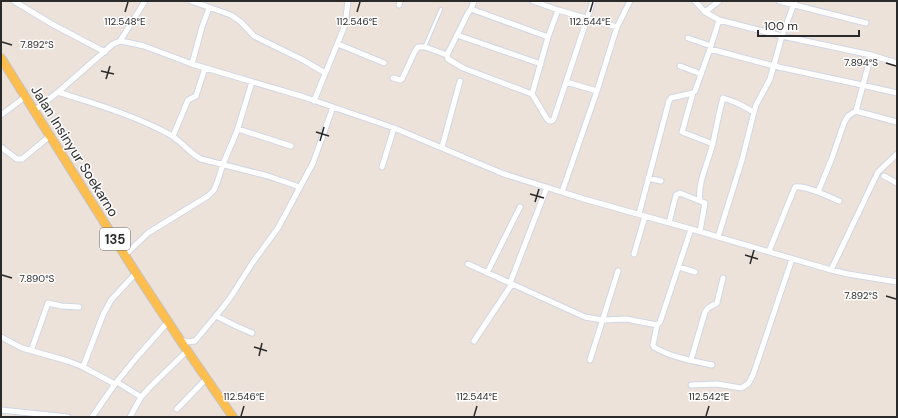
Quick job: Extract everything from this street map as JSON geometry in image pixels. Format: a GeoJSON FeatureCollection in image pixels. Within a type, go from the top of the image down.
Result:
{"type":"FeatureCollection","features":[{"type":"Feature","properties":{"kind":"main road","name":"Jalan Insinyur Soekarno"},"geometry":{"type":"LineString","coordinates":[[1,58],[177,337],[230,416]]}},
{"type":"Feature","properties":{"kind":"street"},"geometry":{"type":"LineString","coordinates":[[14,1],[52,24],[105,52]]}},
{"type":"Feature","properties":{"kind":"street"},"geometry":{"type":"LineString","coordinates":[[24,6],[27,1]]}},
{"type":"Feature","properties":{"kind":"street"},"geometry":{"type":"LineString","coordinates":[[120,42],[145,1]]}},
{"type":"Feature","properties":{"kind":"street"},"geometry":{"type":"LineString","coordinates":[[191,1],[231,15],[241,22],[254,36],[303,60],[325,73]]}},
{"type":"Feature","properties":{"kind":"street"},"geometry":{"type":"LineString","coordinates":[[314,101],[345,25],[348,1]]}},
{"type":"Feature","properties":{"kind":"street"},"geometry":{"type":"LineString","coordinates":[[447,56],[474,1]]}},
{"type":"Feature","properties":{"kind":"street"},"geometry":{"type":"LineString","coordinates":[[534,1],[558,10],[617,27]]}},
{"type":"Feature","properties":{"kind":"street"},"geometry":{"type":"LineString","coordinates":[[393,78],[401,80],[415,51],[418,47],[425,47],[447,56],[448,59],[463,68],[532,94],[547,119],[551,121],[554,118],[593,1]]}},
{"type":"Feature","properties":{"kind":"street"},"geometry":{"type":"LineString","coordinates":[[562,192],[617,27],[630,1]]}},
{"type":"Feature","properties":{"kind":"street"},"geometry":{"type":"LineString","coordinates":[[695,1],[706,12],[719,20],[782,36],[870,55],[897,63]]}},
{"type":"Feature","properties":{"kind":"street"},"geometry":{"type":"LineString","coordinates":[[706,12],[719,1]]}},
{"type":"Feature","properties":{"kind":"street"},"geometry":{"type":"LineString","coordinates":[[778,1],[794,3],[866,23]]}},
{"type":"Feature","properties":{"kind":"street"},"geometry":{"type":"LineString","coordinates":[[718,237],[742,160],[754,112],[770,79],[782,36],[794,3]]}},
{"type":"Feature","properties":{"kind":"street"},"geometry":{"type":"LineString","coordinates":[[192,64],[209,8]]}},
{"type":"Feature","properties":{"kind":"street"},"geometry":{"type":"LineString","coordinates":[[471,9],[548,37]]}},
{"type":"Feature","properties":{"kind":"street"},"geometry":{"type":"LineString","coordinates":[[532,94],[548,37],[558,10]]}},
{"type":"Feature","properties":{"kind":"street"},"geometry":{"type":"LineString","coordinates":[[713,144],[682,132],[693,93],[696,89],[711,47],[719,20]]}},
{"type":"Feature","properties":{"kind":"street"},"geometry":{"type":"LineString","coordinates":[[457,35],[541,64]]}},
{"type":"Feature","properties":{"kind":"street"},"geometry":{"type":"LineString","coordinates":[[688,38],[711,47],[774,66],[862,84],[897,93]]}},
{"type":"Feature","properties":{"kind":"street"},"geometry":{"type":"LineString","coordinates":[[34,111],[113,44],[126,42],[144,46],[192,64],[314,101],[394,128],[497,171],[562,192],[831,270],[897,282]]}},
{"type":"Feature","properties":{"kind":"street"},"geometry":{"type":"LineString","coordinates":[[338,44],[384,63]]}},
{"type":"Feature","properties":{"kind":"street"},"geometry":{"type":"LineString","coordinates":[[818,192],[844,123],[848,116],[856,111],[870,55]]}},
{"type":"Feature","properties":{"kind":"street"},"geometry":{"type":"LineString","coordinates":[[680,66],[701,74]]}},
{"type":"Feature","properties":{"kind":"street"},"geometry":{"type":"LineString","coordinates":[[173,136],[188,100],[196,96],[205,68]]}},
{"type":"Feature","properties":{"kind":"street"},"geometry":{"type":"LineString","coordinates":[[442,147],[460,81]]}},
{"type":"Feature","properties":{"kind":"street"},"geometry":{"type":"LineString","coordinates":[[125,255],[148,233],[208,196],[214,190],[238,129],[252,82]]}},
{"type":"Feature","properties":{"kind":"street"},"geometry":{"type":"LineString","coordinates":[[566,82],[597,90]]}},
{"type":"Feature","properties":{"kind":"street"},"geometry":{"type":"LineString","coordinates":[[58,92],[129,115],[173,136],[199,158],[268,176],[300,188]]}},
{"type":"Feature","properties":{"kind":"street"},"geometry":{"type":"LineString","coordinates":[[639,214],[670,100],[671,98],[693,93]]}},
{"type":"Feature","properties":{"kind":"street"},"geometry":{"type":"LineString","coordinates":[[1,114],[25,97]]}},
{"type":"Feature","properties":{"kind":"street"},"geometry":{"type":"LineString","coordinates":[[700,200],[699,197],[702,178],[713,144],[722,98],[737,103],[754,112]]}},
{"type":"Feature","properties":{"kind":"street"},"geometry":{"type":"LineString","coordinates":[[177,337],[187,342],[195,342],[232,295],[253,262],[278,228],[313,163],[332,107]]}},
{"type":"Feature","properties":{"kind":"street"},"geometry":{"type":"LineString","coordinates":[[856,111],[897,122]]}},
{"type":"Feature","properties":{"kind":"street"},"geometry":{"type":"LineString","coordinates":[[382,167],[394,128]]}},
{"type":"Feature","properties":{"kind":"street"},"geometry":{"type":"LineString","coordinates":[[238,129],[291,146]]}},
{"type":"Feature","properties":{"kind":"street"},"geometry":{"type":"LineString","coordinates":[[1,147],[17,159],[22,159],[50,136]]}},
{"type":"Feature","properties":{"kind":"street"},"geometry":{"type":"LineString","coordinates":[[831,270],[878,172],[897,154]]}},
{"type":"Feature","properties":{"kind":"street"},"geometry":{"type":"LineString","coordinates":[[884,176],[897,183]]}},
{"type":"Feature","properties":{"kind":"street"},"geometry":{"type":"LineString","coordinates":[[648,178],[661,181]]}},
{"type":"Feature","properties":{"kind":"street"},"geometry":{"type":"LineString","coordinates":[[769,251],[793,188],[797,186],[818,192],[839,201]]}},
{"type":"Feature","properties":{"kind":"street"},"geometry":{"type":"LineString","coordinates":[[474,341],[511,284],[547,187]]}},
{"type":"Feature","properties":{"kind":"street"},"geometry":{"type":"LineString","coordinates":[[669,223],[676,194],[680,193],[705,203],[700,231]]}},
{"type":"Feature","properties":{"kind":"street"},"geometry":{"type":"LineString","coordinates":[[487,273],[520,207]]}},
{"type":"Feature","properties":{"kind":"street"},"geometry":{"type":"LineString","coordinates":[[634,254],[645,216]]}},
{"type":"Feature","properties":{"kind":"street"},"geometry":{"type":"LineString","coordinates":[[691,229],[660,322],[657,325],[653,345],[662,351],[712,365]]}},
{"type":"Feature","properties":{"kind":"street"},"geometry":{"type":"LineString","coordinates":[[691,384],[717,384],[742,388],[748,384],[751,380],[792,259]]}},
{"type":"Feature","properties":{"kind":"street"},"geometry":{"type":"LineString","coordinates":[[468,264],[585,317],[602,320],[626,320],[657,325]]}},
{"type":"Feature","properties":{"kind":"street"},"geometry":{"type":"LineString","coordinates":[[679,268],[695,272]]}},
{"type":"Feature","properties":{"kind":"street"},"geometry":{"type":"LineString","coordinates":[[590,360],[618,271]]}},
{"type":"Feature","properties":{"kind":"street"},"geometry":{"type":"LineString","coordinates":[[83,367],[103,315],[111,300],[136,272]]}},
{"type":"Feature","properties":{"kind":"street"},"geometry":{"type":"LineString","coordinates":[[690,360],[705,312],[717,303],[723,278]]}},
{"type":"Feature","properties":{"kind":"street"},"geometry":{"type":"LineString","coordinates":[[31,351],[48,303],[61,306],[79,307]]}},
{"type":"Feature","properties":{"kind":"street"},"geometry":{"type":"LineString","coordinates":[[216,316],[252,333]]}},
{"type":"Feature","properties":{"kind":"street"},"geometry":{"type":"LineString","coordinates":[[92,417],[136,358],[168,322]]}},
{"type":"Feature","properties":{"kind":"street"},"geometry":{"type":"LineString","coordinates":[[1,337],[15,345],[31,351],[83,367],[141,397]]}},
{"type":"Feature","properties":{"kind":"street"},"geometry":{"type":"LineString","coordinates":[[130,417],[141,397],[187,351]]}},
{"type":"Feature","properties":{"kind":"street"},"geometry":{"type":"LineString","coordinates":[[177,409],[206,379]]}},
{"type":"Feature","properties":{"kind":"street"},"geometry":{"type":"LineString","coordinates":[[1,410],[68,417]]}},
{"type":"Feature","properties":{"kind":"lane"},"geometry":{"type":"LineString","coordinates":[[425,47],[441,9]]}}]}
